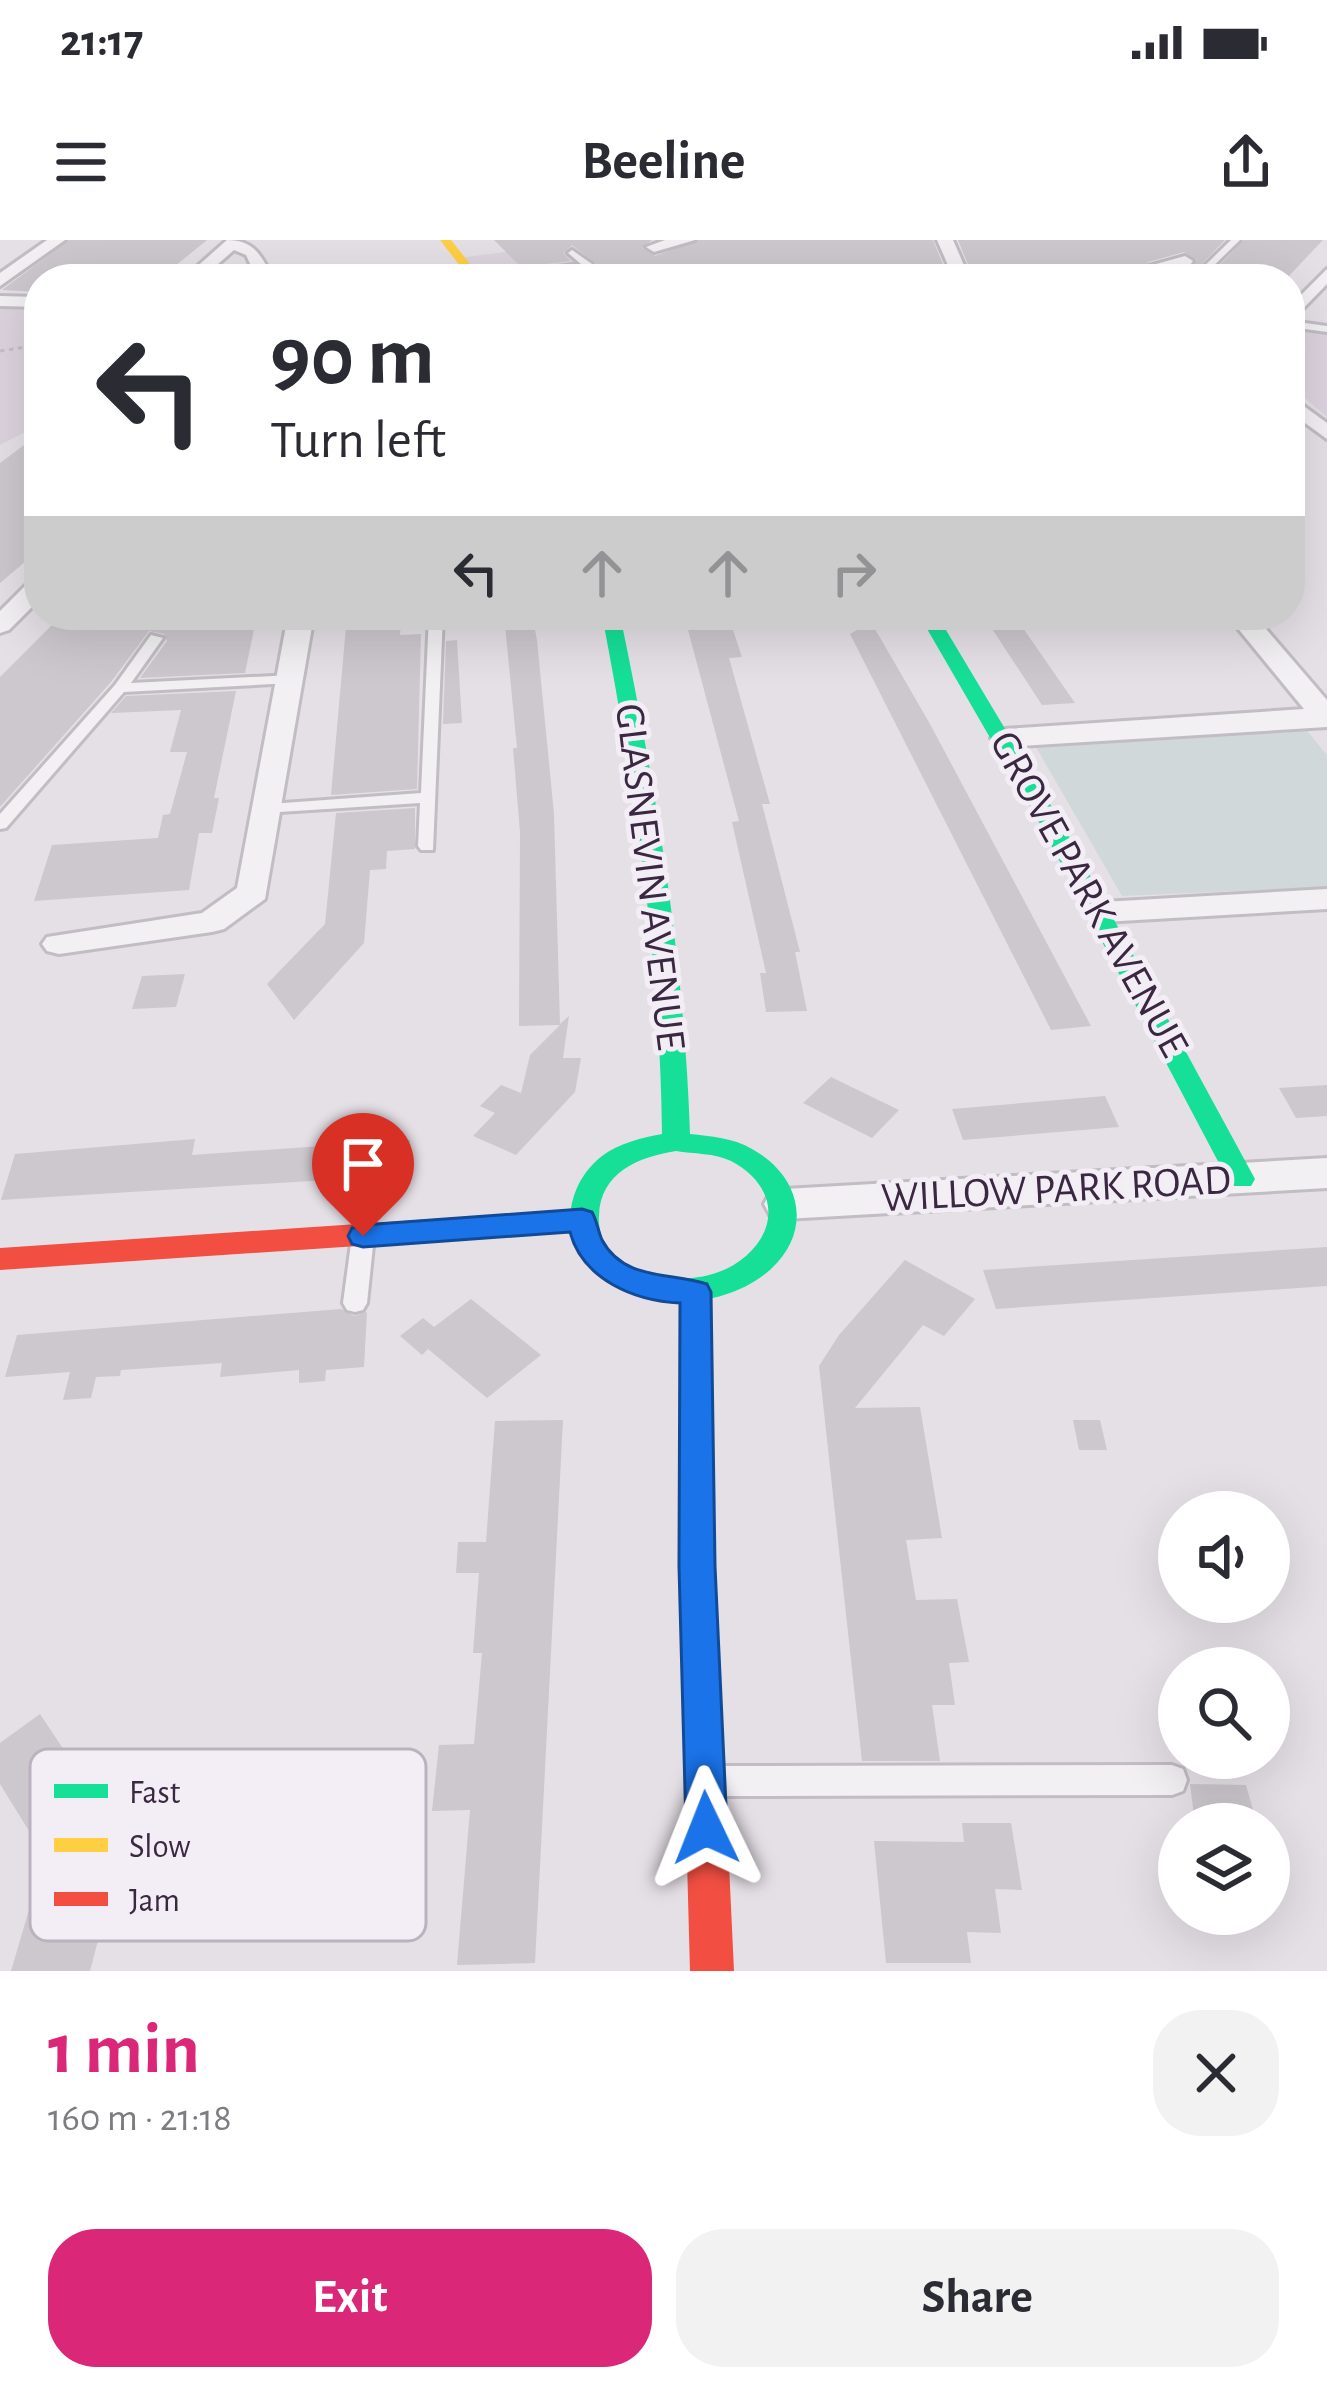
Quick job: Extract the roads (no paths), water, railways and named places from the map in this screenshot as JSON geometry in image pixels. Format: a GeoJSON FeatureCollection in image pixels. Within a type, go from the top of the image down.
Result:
{"type":"FeatureCollection","features":[{"type":"Feature","properties":{"kind":"main road"},"geometry":{"type":"LineString","coordinates":[[445,240],[464,264]]}},
{"type":"Feature","properties":{"kind":"main road","name":"GLASNEVIN AVENUE"},"geometry":{"type":"LineString","coordinates":[[614,630],[636,743],[664,947],[676,1141]]}},
{"type":"Feature","properties":{"kind":"main road","name":"GROVE PARK AVENUE"},"geometry":{"type":"LineString","coordinates":[[937,630],[1005,738],[1103,912],[1241,1179]]}},
{"type":"Feature","properties":{"kind":"main road"},"geometry":{"type":"LineString","coordinates":[[676,1141],[733,1150],[776,1182],[785,1204],[786,1228],[776,1251],[757,1271],[729,1286],[662,1291],[630,1281],[605,1264],[588,1244],[582,1220],[585,1197],[598,1176],[617,1159],[676,1141]]}},
{"type":"Feature","properties":{"kind":"main road"},"geometry":{"type":"LineString","coordinates":[[0,1259],[582,1220]]}},
{"type":"Feature","properties":{"kind":"main road"},"geometry":{"type":"LineString","coordinates":[[696,1292],[697,1566],[712,1971]]}},
{"type":"Feature","properties":{"kind":"street"},"geometry":{"type":"LineString","coordinates":[[0,281],[57,240]]}},
{"type":"Feature","properties":{"kind":"street"},"geometry":{"type":"LineString","coordinates":[[654,247],[687,240]]}},
{"type":"Feature","properties":{"kind":"street"},"geometry":{"type":"LineString","coordinates":[[208,264],[234,242],[253,252],[258,264]]}},
{"type":"Feature","properties":{"kind":"street"},"geometry":{"type":"LineString","coordinates":[[1305,302],[1327,274]]}},
{"type":"Feature","properties":{"kind":"street"},"geometry":{"type":"LineString","coordinates":[[0,625],[24,601]]}},
{"type":"Feature","properties":{"kind":"street"},"geometry":{"type":"LineString","coordinates":[[59,944],[212,922],[253,892],[299,630]]}},
{"type":"Feature","properties":{"kind":"street"},"geometry":{"type":"LineString","coordinates":[[1253,630],[1326,717]]}},
{"type":"Feature","properties":{"kind":"street"},"geometry":{"type":"LineString","coordinates":[[1005,738],[1326,717]]}},
{"type":"Feature","properties":{"kind":"street"},"geometry":{"type":"LineString","coordinates":[[1103,912],[1327,899]]}},
{"type":"Feature","properties":{"kind":"street","name":"WILLOW PARK ROAD"},"geometry":{"type":"LineString","coordinates":[[785,1204],[1327,1173]]}},
{"type":"Feature","properties":{"kind":"lane"},"geometry":{"type":"LineString","coordinates":[[1211,264],[1236,240]]}},
{"type":"Feature","properties":{"kind":"lane"},"geometry":{"type":"LineString","coordinates":[[572,253],[586,264]]}},
{"type":"Feature","properties":{"kind":"lane"},"geometry":{"type":"LineString","coordinates":[[427,846],[435,630]]}},
{"type":"Feature","properties":{"kind":"lane"},"geometry":{"type":"LineString","coordinates":[[0,824],[120,688],[156,638]]}},
{"type":"Feature","properties":{"kind":"lane"},"geometry":{"type":"LineString","coordinates":[[120,688],[292,679]]}},
{"type":"Feature","properties":{"kind":"lane"},"geometry":{"type":"LineString","coordinates":[[270,809],[427,798]]}},
{"type":"Feature","properties":{"kind":"lane"},"geometry":{"type":"LineString","coordinates":[[356,1303],[363,1236]]}},
{"type":"Feature","properties":{"kind":"lane"},"geometry":{"type":"LineString","coordinates":[[704,1781],[1172,1780]]}}]}
